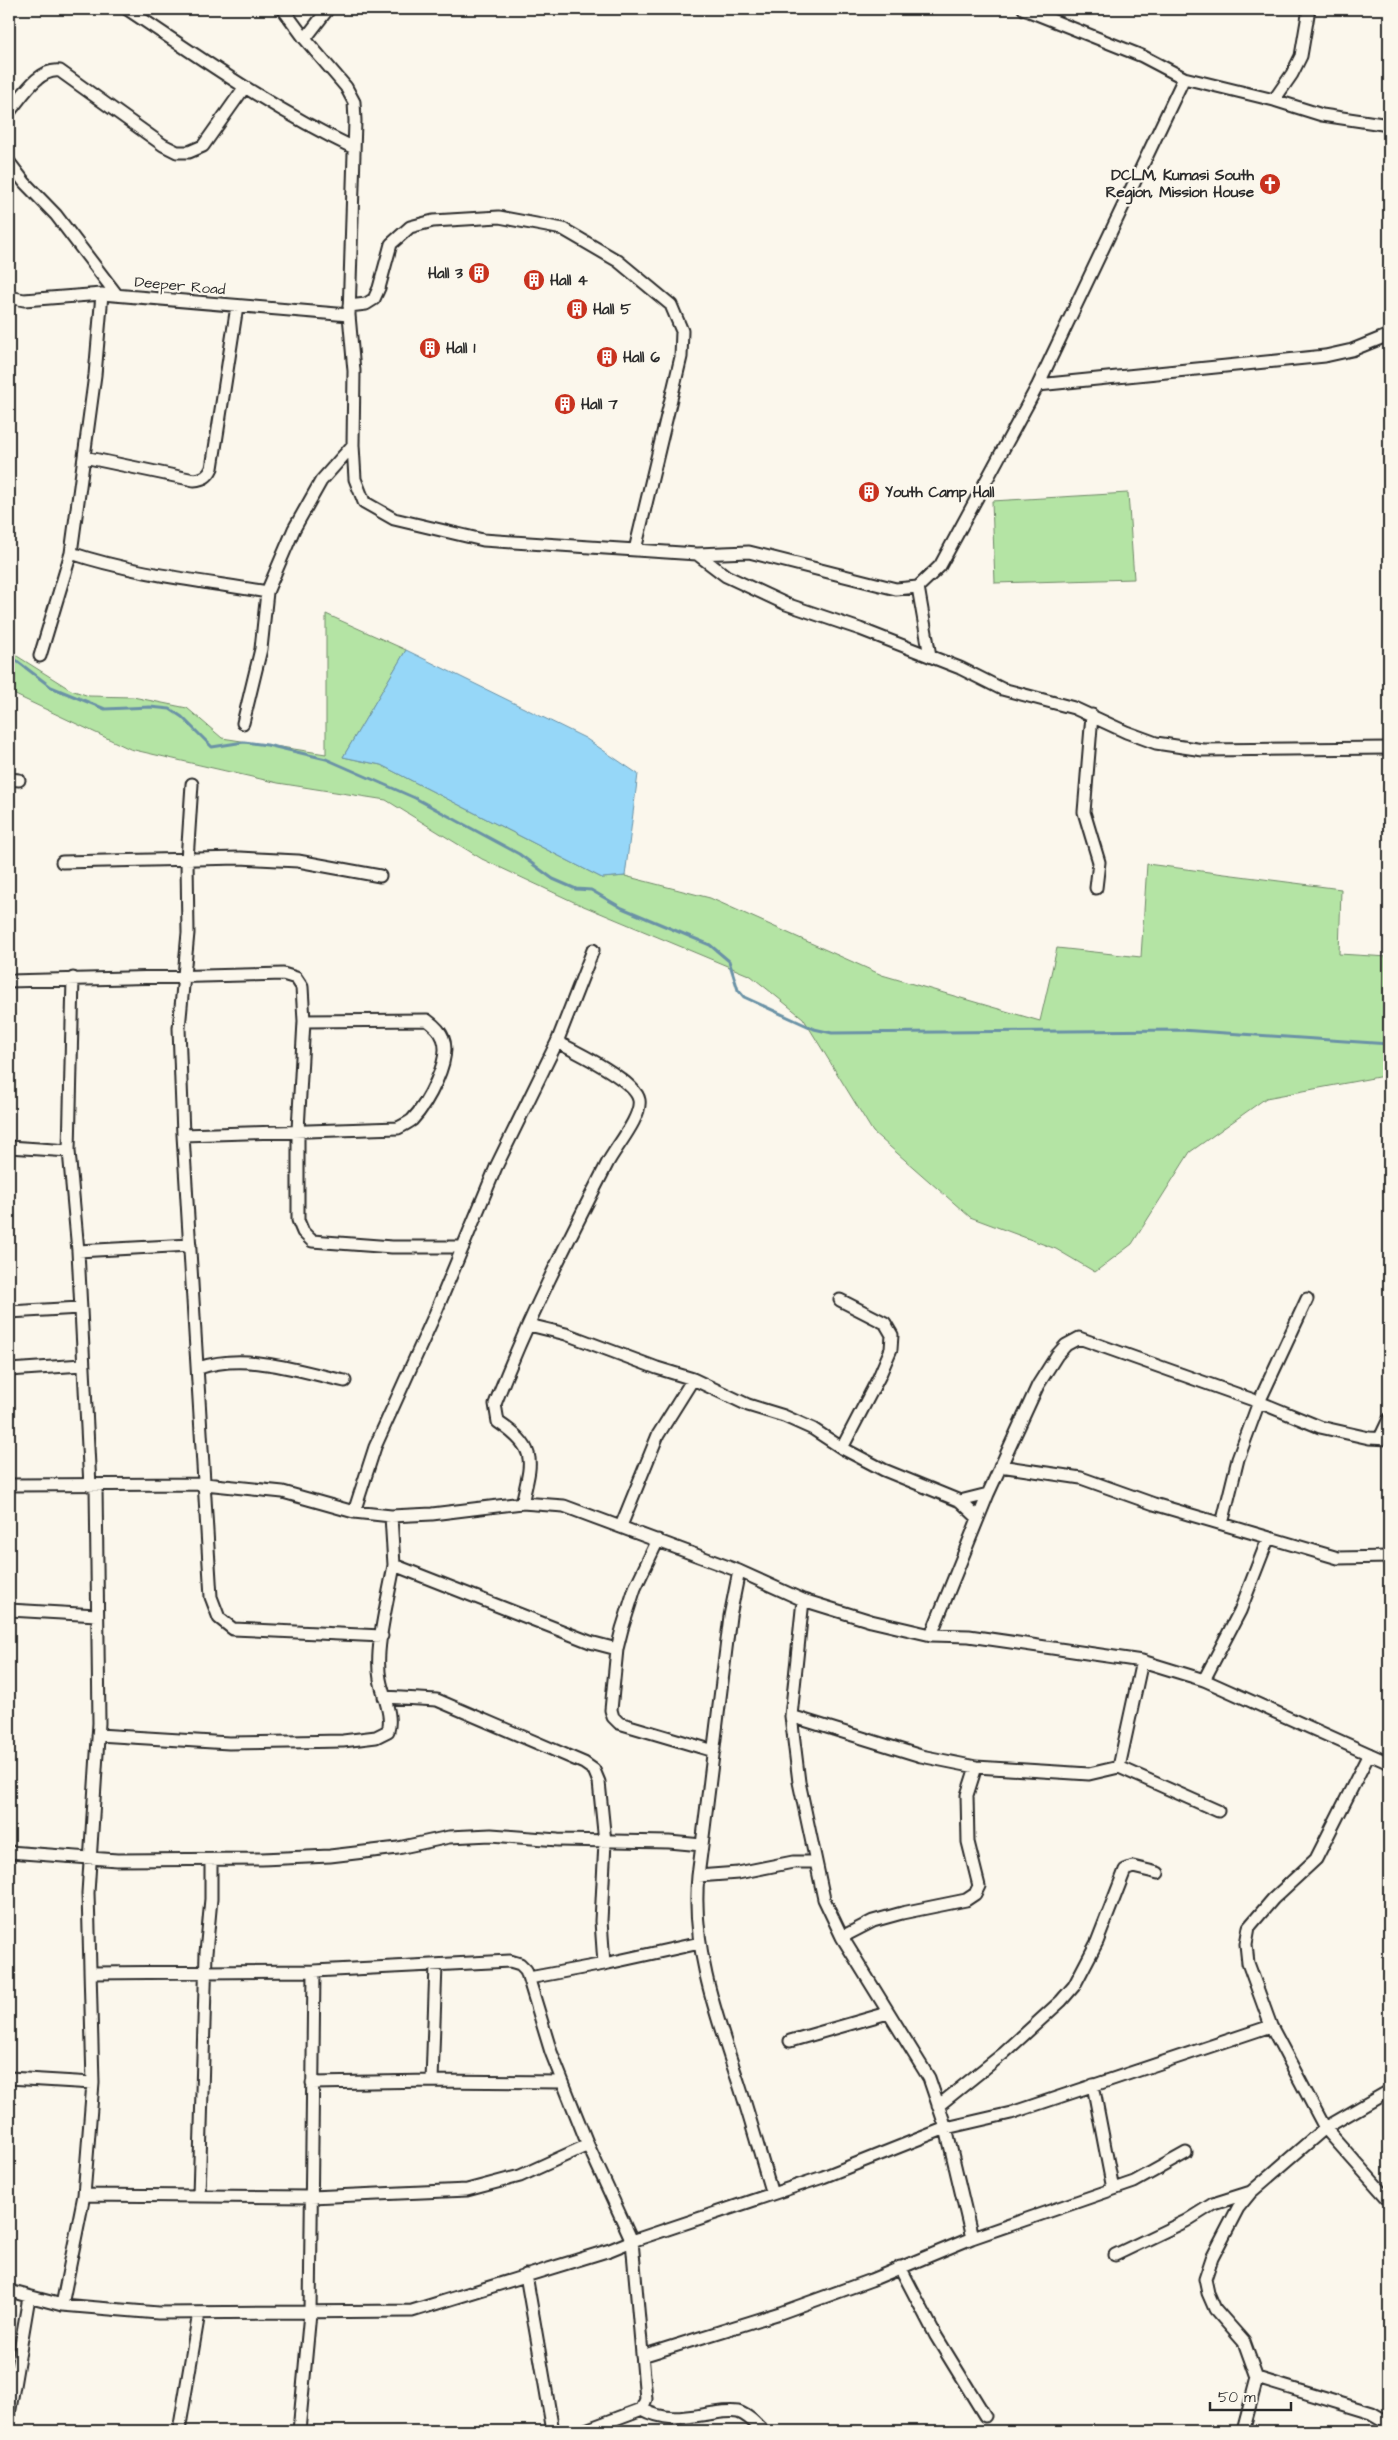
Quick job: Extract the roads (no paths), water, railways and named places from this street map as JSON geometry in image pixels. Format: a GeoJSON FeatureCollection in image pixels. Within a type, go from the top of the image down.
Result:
{"type":"FeatureCollection","features":[{"type":"Feature","properties":{"kind":"street"},"geometry":{"type":"LineString","coordinates":[[127,9],[244,88],[304,124],[354,148]]}},
{"type":"Feature","properties":{"kind":"street"},"geometry":{"type":"LineString","coordinates":[[283,9],[304,39],[346,87],[354,102],[349,310],[354,371],[353,445],[355,478],[364,502],[394,519],[483,540],[696,554],[749,552],[896,589],[918,587],[940,566],[1038,385],[1184,78]]}},
{"type":"Feature","properties":{"kind":"street"},"geometry":{"type":"LineString","coordinates":[[304,39],[328,9]]}},
{"type":"Feature","properties":{"kind":"street"},"geometry":{"type":"LineString","coordinates":[[1024,9],[1142,56],[1184,78],[1274,100],[1322,116],[1389,124]]}},
{"type":"Feature","properties":{"kind":"street"},"geometry":{"type":"LineString","coordinates":[[1274,100],[1292,74],[1300,56],[1309,9]]}},
{"type":"Feature","properties":{"kind":"street"},"geometry":{"type":"LineString","coordinates":[[9,112],[42,74],[50,70],[60,71],[163,145],[177,152],[189,152],[203,146],[244,88]]}},
{"type":"Feature","properties":{"kind":"street"},"geometry":{"type":"LineString","coordinates":[[9,162],[24,183],[56,215],[117,295]]}},
{"type":"Feature","properties":{"kind":"street"},"geometry":{"type":"LineString","coordinates":[[349,310],[366,304],[374,298],[380,288],[391,244],[410,227],[434,220],[499,217],[563,229],[618,261],[671,305],[682,331],[681,356],[635,550]]}},
{"type":"Feature","properties":{"kind":"street"},"geometry":{"type":"LineString","coordinates":[[40,656],[71,553],[95,375],[102,294]]}},
{"type":"Feature","properties":{"kind":"street","name":"Deeper Road"},"geometry":{"type":"LineString","coordinates":[[9,297],[24,300],[102,294],[237,306],[349,310]]}},
{"type":"Feature","properties":{"kind":"street"},"geometry":{"type":"LineString","coordinates":[[84,458],[194,480],[203,479],[209,475],[212,468],[237,306]]}},
{"type":"Feature","properties":{"kind":"street"},"geometry":{"type":"LineString","coordinates":[[1038,385],[1325,356],[1352,350],[1389,335]]}},
{"type":"Feature","properties":{"kind":"street"},"geometry":{"type":"LineString","coordinates":[[243,723],[261,649],[267,592],[294,529],[321,481],[353,445]]}},
{"type":"Feature","properties":{"kind":"street"},"geometry":{"type":"LineString","coordinates":[[71,553],[97,562],[146,572],[267,592]]}},
{"type":"Feature","properties":{"kind":"street"},"geometry":{"type":"LineString","coordinates":[[696,554],[726,576],[786,604],[930,656],[1002,689],[1074,708],[1126,732],[1156,743],[1202,750],[1389,748]]}},
{"type":"Feature","properties":{"kind":"street"},"geometry":{"type":"LineString","coordinates":[[918,587],[930,656]]}},
{"type":"Feature","properties":{"kind":"street"},"geometry":{"type":"LineString","coordinates":[[1092,715],[1084,812],[1100,862],[1096,888]]}},
{"type":"Feature","properties":{"kind":"street"},"geometry":{"type":"LineString","coordinates":[[192,784],[187,860],[188,933],[179,1028],[183,1135],[211,1597],[219,1618],[233,1629],[382,1636]]}},
{"type":"Feature","properties":{"kind":"street"},"geometry":{"type":"LineString","coordinates":[[62,862],[240,858],[298,862],[380,876]]}},
{"type":"Feature","properties":{"kind":"street"},"geometry":{"type":"LineString","coordinates":[[354,1512],[375,1447],[496,1167],[557,1042],[593,950]]}},
{"type":"Feature","properties":{"kind":"street"},"geometry":{"type":"LineString","coordinates":[[9,981],[284,974],[296,978],[302,987],[304,1021],[298,1130],[298,1220],[303,1232],[312,1241],[392,1247],[463,1247]]}},
{"type":"Feature","properties":{"kind":"street"},"geometry":{"type":"LineString","coordinates":[[62,2306],[84,2195],[93,2084],[88,1859],[98,1735],[98,1615],[93,1486],[82,1364],[78,1251],[69,1151],[73,978]]}},
{"type":"Feature","properties":{"kind":"street"},"geometry":{"type":"LineString","coordinates":[[183,1135],[398,1128],[411,1121],[436,1082],[445,1056],[443,1038],[436,1027],[427,1020],[304,1021]]}},
{"type":"Feature","properties":{"kind":"street"},"geometry":{"type":"LineString","coordinates":[[522,1503],[528,1474],[529,1457],[526,1447],[518,1436],[498,1422],[496,1404],[561,1253],[611,1157],[636,1116],[640,1101],[636,1094],[604,1067],[557,1042]]}},
{"type":"Feature","properties":{"kind":"street"},"geometry":{"type":"LineString","coordinates":[[9,1147],[69,1151]]}},
{"type":"Feature","properties":{"kind":"street"},"geometry":{"type":"LineString","coordinates":[[78,1251],[190,1245]]}},
{"type":"Feature","properties":{"kind":"street"},"geometry":{"type":"LineString","coordinates":[[1222,1524],[1238,1459],[1259,1402],[1307,1299]]}},
{"type":"Feature","properties":{"kind":"street"},"geometry":{"type":"LineString","coordinates":[[840,1300],[885,1323],[892,1335],[891,1349],[879,1378],[842,1448]]}},
{"type":"Feature","properties":{"kind":"street"},"geometry":{"type":"LineString","coordinates":[[9,1312],[80,1308]]}},
{"type":"Feature","properties":{"kind":"street"},"geometry":{"type":"LineString","coordinates":[[529,1325],[566,1334],[656,1368],[693,1379],[748,1404],[784,1416],[826,1436],[842,1448],[884,1470],[960,1500],[978,1518]]}},
{"type":"Feature","properties":{"kind":"street"},"geometry":{"type":"LineString","coordinates":[[931,1635],[988,1494],[1038,1385],[1057,1355],[1066,1345],[1079,1338],[1259,1402],[1320,1426],[1385,1439],[1389,1418]]}},
{"type":"Feature","properties":{"kind":"street"},"geometry":{"type":"LineString","coordinates":[[198,1368],[216,1362],[248,1362],[272,1365],[345,1381]]}},
{"type":"Feature","properties":{"kind":"street"},"geometry":{"type":"LineString","coordinates":[[9,1370],[82,1364]]}},
{"type":"Feature","properties":{"kind":"street"},"geometry":{"type":"LineString","coordinates":[[621,1526],[658,1435],[693,1379]]}},
{"type":"Feature","properties":{"kind":"street"},"geometry":{"type":"LineString","coordinates":[[1000,1466],[1081,1478],[1154,1504],[1338,1558],[1389,1557]]}},
{"type":"Feature","properties":{"kind":"street"},"geometry":{"type":"LineString","coordinates":[[9,1485],[205,1484],[283,1492],[354,1512],[391,1516],[432,1514],[522,1503],[564,1506],[739,1571],[802,1600],[871,1621],[931,1635],[969,1636],[1142,1661],[1204,1680],[1389,1763]]}},
{"type":"Feature","properties":{"kind":"street"},"geometry":{"type":"LineString","coordinates":[[960,1500],[988,1494]]}},
{"type":"Feature","properties":{"kind":"street"},"geometry":{"type":"LineString","coordinates":[[98,1735],[229,1743],[360,1739],[376,1737],[388,1732],[390,1724],[379,1678],[378,1659],[394,1565],[391,1516]]}},
{"type":"Feature","properties":{"kind":"street"},"geometry":{"type":"LineString","coordinates":[[1204,1680],[1240,1611],[1268,1539]]}},
{"type":"Feature","properties":{"kind":"street"},"geometry":{"type":"LineString","coordinates":[[658,1540],[635,1588],[617,1649],[611,1710],[613,1717],[619,1723],[714,1751]]}},
{"type":"Feature","properties":{"kind":"street"},"geometry":{"type":"LineString","coordinates":[[394,1565],[590,1642],[617,1649]]}},
{"type":"Feature","properties":{"kind":"street"},"geometry":{"type":"LineString","coordinates":[[739,1571],[730,1616],[697,1892],[700,1943],[724,2039],[772,2194]]}},
{"type":"Feature","properties":{"kind":"street"},"geometry":{"type":"LineString","coordinates":[[802,1600],[791,1716],[799,1782],[824,1899],[842,1937],[929,2078],[946,2128],[972,2238]]}},
{"type":"Feature","properties":{"kind":"street"},"geometry":{"type":"LineString","coordinates":[[9,1610],[98,1615]]}},
{"type":"Feature","properties":{"kind":"street"},"geometry":{"type":"LineString","coordinates":[[1119,1768],[1142,1661]]}},
{"type":"Feature","properties":{"kind":"street"},"geometry":{"type":"LineString","coordinates":[[384,1697],[437,1700],[584,1763],[594,1770],[599,1782],[605,1842],[601,1921],[604,1964]]}},
{"type":"Feature","properties":{"kind":"street"},"geometry":{"type":"LineString","coordinates":[[791,1716],[921,1756],[976,1767],[1089,1774],[1119,1768],[1218,1811]]}},
{"type":"Feature","properties":{"kind":"street"},"geometry":{"type":"LineString","coordinates":[[1369,1754],[1316,1859],[1273,1899],[1249,1927],[1246,1944],[1248,1963],[1271,2026],[1325,2128],[1389,2200]]}},
{"type":"Feature","properties":{"kind":"street"},"geometry":{"type":"LineString","coordinates":[[842,1937],[873,1921],[902,1912],[966,1900],[975,1894],[979,1886],[968,1842],[967,1795],[976,1767]]}},
{"type":"Feature","properties":{"kind":"street"},"geometry":{"type":"LineString","coordinates":[[9,1852],[88,1859],[211,1860],[330,1856],[398,1848],[449,1837],[471,1835],[605,1842],[669,1842],[702,1846]]}},
{"type":"Feature","properties":{"kind":"street"},"geometry":{"type":"LineString","coordinates":[[199,2196],[211,1860]]}},
{"type":"Feature","properties":{"kind":"street"},"geometry":{"type":"LineString","coordinates":[[698,1876],[738,1873],[793,1862],[815,1862]]}},
{"type":"Feature","properties":{"kind":"street"},"geometry":{"type":"LineString","coordinates":[[938,2106],[997,2060],[1067,1994],[1097,1942],[1125,1870],[1130,1867],[1158,1873]]}},
{"type":"Feature","properties":{"kind":"street"},"geometry":{"type":"LineString","coordinates":[[528,1978],[700,1943]]}},
{"type":"Feature","properties":{"kind":"street"},"geometry":{"type":"LineString","coordinates":[[91,1973],[314,1971],[510,1961],[520,1964],[526,1970],[563,2082],[588,2145],[632,2241],[646,2399],[642,2409]]}},
{"type":"Feature","properties":{"kind":"street"},"geometry":{"type":"LineString","coordinates":[[432,2081],[436,1965]]}},
{"type":"Feature","properties":{"kind":"street"},"geometry":{"type":"LineString","coordinates":[[299,2431],[310,2313],[314,1971]]}},
{"type":"Feature","properties":{"kind":"street"},"geometry":{"type":"LineString","coordinates":[[790,2041],[888,2013]]}},
{"type":"Feature","properties":{"kind":"street"},"geometry":{"type":"LineString","coordinates":[[9,2291],[62,2306],[158,2313],[412,2311],[610,2250],[823,2177],[946,2128],[1011,2113],[1271,2026]]}},
{"type":"Feature","properties":{"kind":"street"},"geometry":{"type":"LineString","coordinates":[[9,2078],[93,2084]]}},
{"type":"Feature","properties":{"kind":"street"},"geometry":{"type":"LineString","coordinates":[[312,2083],[432,2081],[563,2082]]}},
{"type":"Feature","properties":{"kind":"street"},"geometry":{"type":"LineString","coordinates":[[1092,2085],[1113,2189]]}},
{"type":"Feature","properties":{"kind":"street"},"geometry":{"type":"LineString","coordinates":[[1243,2431],[1257,2378],[1244,2342],[1215,2309],[1205,2279],[1212,2258],[1238,2208],[1251,2192],[1325,2128],[1389,2091]]}},
{"type":"Feature","properties":{"kind":"street"},"geometry":{"type":"LineString","coordinates":[[84,2195],[311,2197],[467,2190],[520,2176],[588,2145]]}},
{"type":"Feature","properties":{"kind":"street"},"geometry":{"type":"LineString","coordinates":[[642,2356],[780,2313],[972,2238],[1134,2182],[1186,2153]]}},
{"type":"Feature","properties":{"kind":"street"},"geometry":{"type":"LineString","coordinates":[[1115,2255],[1186,2221],[1213,2204],[1251,2192]]}},
{"type":"Feature","properties":{"kind":"street"},"geometry":{"type":"LineString","coordinates":[[900,2267],[936,2336],[984,2416]]}},
{"type":"Feature","properties":{"kind":"street"},"geometry":{"type":"LineString","coordinates":[[526,2275],[554,2431]]}},
{"type":"Feature","properties":{"kind":"street"},"geometry":{"type":"LineString","coordinates":[[9,2415],[29,2297]]}},
{"type":"Feature","properties":{"kind":"street"},"geometry":{"type":"LineString","coordinates":[[178,2431],[199,2313]]}},
{"type":"Feature","properties":{"kind":"street"},"geometry":{"type":"LineString","coordinates":[[1257,2378],[1372,2413],[1389,2423]]}},
{"type":"Feature","properties":{"kind":"street"},"geometry":{"type":"LineString","coordinates":[[583,2431],[642,2409],[667,2419],[739,2412],[763,2431]]}},
{"type":"Feature","properties":{"kind":"water"},"geometry":{"type":"Polygon","coordinates":[[[406,650],[585,738],[638,774],[625,876],[602,878],[381,765],[343,757],[406,650]]]}},
{"type":"Feature","properties":{"kind":"waterway"},"geometry":{"type":"LineString","coordinates":[[9,655],[51,687],[105,709],[150,707],[170,709],[182,717],[212,747],[244,742],[267,745],[326,759],[415,798],[519,854],[553,879],[576,889],[591,890],[622,908],[710,945],[729,961],[738,990],[744,997],[814,1029],[832,1033],[1181,1030],[1389,1044]]}},
{"type":"Feature","properties":{"kind":"place","name":"DCLM, Kumasi South Region, Mission House"},"geometry":{"type":"Point","coordinates":[1270,184]}},
{"type":"Feature","properties":{"kind":"place","name":"Hall 3"},"geometry":{"type":"Point","coordinates":[479,273]}},
{"type":"Feature","properties":{"kind":"place","name":"Hall 4"},"geometry":{"type":"Point","coordinates":[534,280]}},
{"type":"Feature","properties":{"kind":"place","name":"Hall 5"},"geometry":{"type":"Point","coordinates":[577,309]}},
{"type":"Feature","properties":{"kind":"place","name":"Hall 1"},"geometry":{"type":"Point","coordinates":[430,348]}},
{"type":"Feature","properties":{"kind":"place","name":"Hall 6"},"geometry":{"type":"Point","coordinates":[607,357]}},
{"type":"Feature","properties":{"kind":"place","name":"Hall 7"},"geometry":{"type":"Point","coordinates":[565,404]}},
{"type":"Feature","properties":{"kind":"place","name":"Youth Camp Hall"},"geometry":{"type":"Point","coordinates":[869,492]}}]}
